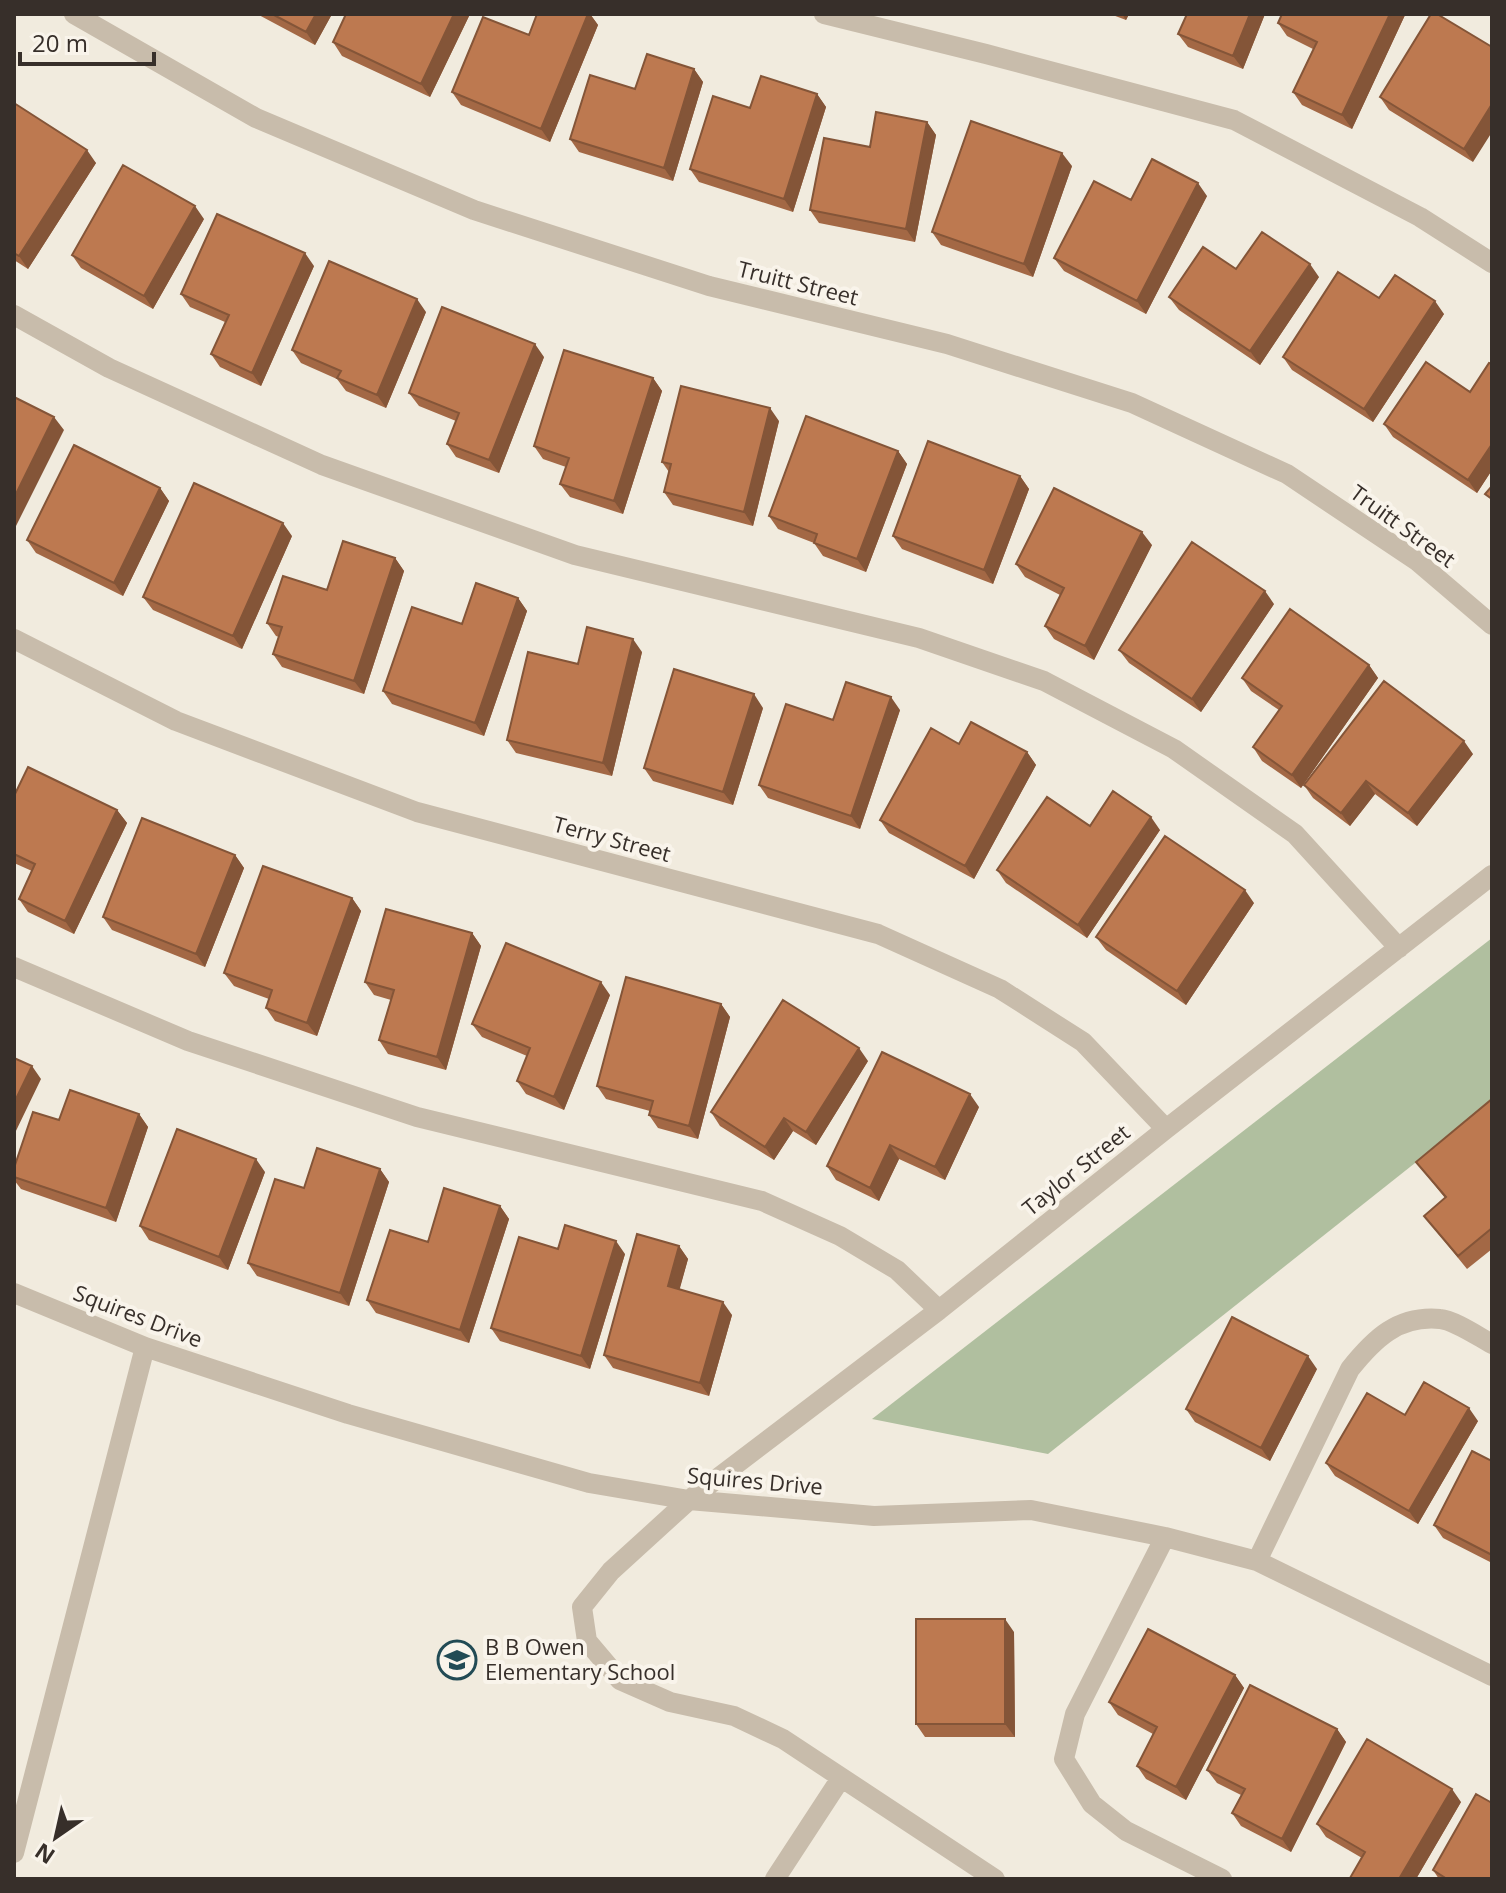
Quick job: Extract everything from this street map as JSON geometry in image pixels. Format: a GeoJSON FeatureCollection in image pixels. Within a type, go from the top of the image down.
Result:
{"type":"FeatureCollection","features":[{"type":"Feature","properties":{"kind":"street","name":"Truitt Street"},"geometry":{"type":"LineString","coordinates":[[74,14],[256,118],[474,210],[709,286],[947,344],[1132,403],[1287,474],[1417,561],[1492,625]]}},
{"type":"Feature","properties":{"kind":"street"},"geometry":{"type":"LineString","coordinates":[[824,14],[1234,120],[1420,217],[1492,263]]}},
{"type":"Feature","properties":{"kind":"street"},"geometry":{"type":"LineString","coordinates":[[14,315],[109,368],[322,465],[575,555],[919,638],[1044,681],[1174,749],[1295,834],[1399,948]]}},
{"type":"Feature","properties":{"kind":"street","name":"Terry Street"},"geometry":{"type":"LineString","coordinates":[[14,639],[176,721],[417,812],[878,934],[1000,989],[1083,1042],[1166,1129]]}},
{"type":"Feature","properties":{"kind":"street","name":"Taylor Street"},"geometry":{"type":"LineString","coordinates":[[841,1778],[783,1739],[734,1716],[670,1702],[620,1680],[587,1641],[582,1607],[611,1571],[689,1500],[939,1310],[1492,875]]}},
{"type":"Feature","properties":{"kind":"street"},"geometry":{"type":"LineString","coordinates":[[14,967],[188,1041],[417,1117],[762,1201],[840,1236],[897,1270],[939,1310]]}},
{"type":"Feature","properties":{"kind":"street","name":"Squires Drive"},"geometry":{"type":"LineString","coordinates":[[14,1293],[145,1347],[348,1414],[589,1483],[689,1500],[874,1516],[1031,1510],[1165,1537],[1257,1561],[1492,1676]]}},
{"type":"Feature","properties":{"kind":"street"},"geometry":{"type":"LineString","coordinates":[[1257,1561],[1350,1369],[1371,1341],[1399,1323],[1442,1319],[1492,1344]]}},
{"type":"Feature","properties":{"kind":"street"},"geometry":{"type":"LineString","coordinates":[[14,1853],[145,1347]]}},
{"type":"Feature","properties":{"kind":"street"},"geometry":{"type":"LineString","coordinates":[[1165,1537],[1075,1714],[1064,1759],[1092,1804],[1126,1831],[1222,1879]]}},
{"type":"Feature","properties":{"kind":"street"},"geometry":{"type":"LineString","coordinates":[[775,1879],[841,1778],[995,1879]]}},
{"type":"Feature","properties":{"kind":"green space"},"geometry":{"type":"Polygon","coordinates":[[[1492,938],[1492,1102],[1048,1454],[872,1419],[1492,938]]]}},
{"type":"Feature","properties":{"kind":"building"},"geometry":{"type":"Polygon","coordinates":[[[272,14],[316,14],[306,32],[272,14]]]}},
{"type":"Feature","properties":{"kind":"building"},"geometry":{"type":"Polygon","coordinates":[[[346,14],[454,14],[421,84],[333,42],[346,14]]]}},
{"type":"Feature","properties":{"kind":"building"},"geometry":{"type":"Polygon","coordinates":[[[537,14],[588,14],[541,129],[452,92],[483,17],[529,35],[537,14]]]}},
{"type":"Feature","properties":{"kind":"building"},"geometry":{"type":"Polygon","coordinates":[[[1187,14],[1250,14],[1233,56],[1178,34],[1187,14]]]}},
{"type":"Feature","properties":{"kind":"building"},"geometry":{"type":"Polygon","coordinates":[[[1282,14],[1390,14],[1342,115],[1293,92],[1317,42],[1278,23],[1282,14]]]}},
{"type":"Feature","properties":{"kind":"building"},"geometry":{"type":"Polygon","coordinates":[[[1431,14],[1437,14],[1492,47],[1492,104],[1464,149],[1380,97],[1431,14]]]}},
{"type":"Feature","properties":{"kind":"building"},"geometry":{"type":"Polygon","coordinates":[[[647,54],[694,69],[664,168],[570,139],[590,75],[635,89],[647,54]]]}},
{"type":"Feature","properties":{"kind":"building"},"geometry":{"type":"Polygon","coordinates":[[[761,76],[817,94],[784,199],[690,169],[713,96],[750,108],[761,76]]]}},
{"type":"Feature","properties":{"kind":"building"},"geometry":{"type":"Polygon","coordinates":[[[14,103],[87,150],[19,256],[14,253],[14,103]]]}},
{"type":"Feature","properties":{"kind":"building"},"geometry":{"type":"Polygon","coordinates":[[[876,112],[927,122],[906,229],[810,210],[824,138],[870,147],[876,112]]]}},
{"type":"Feature","properties":{"kind":"building"},"geometry":{"type":"Polygon","coordinates":[[[971,121],[1062,153],[1024,264],[932,232],[971,121]]]}},
{"type":"Feature","properties":{"kind":"building"},"geometry":{"type":"Polygon","coordinates":[[[1152,159],[1198,183],[1137,301],[1054,258],[1094,181],[1131,200],[1152,159]]]}},
{"type":"Feature","properties":{"kind":"building"},"geometry":{"type":"Polygon","coordinates":[[[123,165],[195,206],[144,296],[72,255],[123,165]]]}},
{"type":"Feature","properties":{"kind":"building"},"geometry":{"type":"Polygon","coordinates":[[[217,214],[305,253],[252,373],[211,354],[229,315],[181,294],[217,214]]]}},
{"type":"Feature","properties":{"kind":"building"},"geometry":{"type":"Polygon","coordinates":[[[1262,232],[1310,264],[1250,351],[1169,297],[1203,247],[1236,269],[1262,232]]]}},
{"type":"Feature","properties":{"kind":"building"},"geometry":{"type":"Polygon","coordinates":[[[329,261],[417,299],[377,395],[337,378],[341,371],[292,350],[329,261]]]}},
{"type":"Feature","properties":{"kind":"building"},"geometry":{"type":"Polygon","coordinates":[[[1338,272],[1379,298],[1395,275],[1435,301],[1364,409],[1283,357],[1338,272]]]}},
{"type":"Feature","properties":{"kind":"building"},"geometry":{"type":"Polygon","coordinates":[[[442,307],[535,344],[489,460],[447,444],[459,413],[409,393],[442,307]]]}},
{"type":"Feature","properties":{"kind":"building"},"geometry":{"type":"Polygon","coordinates":[[[564,350],[653,378],[614,501],[560,484],[569,458],[534,446],[564,350]]]}},
{"type":"Feature","properties":{"kind":"building"},"geometry":{"type":"Polygon","coordinates":[[[1426,362],[1470,392],[1489,363],[1492,364],[1492,444],[1468,480],[1384,424],[1426,362]]]}},
{"type":"Feature","properties":{"kind":"building"},"geometry":{"type":"Polygon","coordinates":[[[681,386],[770,408],[744,512],[664,492],[671,464],[662,462],[681,386]]]}},
{"type":"Feature","properties":{"kind":"building"},"geometry":{"type":"Polygon","coordinates":[[[14,397],[54,417],[14,498],[14,397]]]}},
{"type":"Feature","properties":{"kind":"building"},"geometry":{"type":"Polygon","coordinates":[[[806,416],[898,451],[857,559],[814,543],[817,534],[769,516],[806,416]]]}},
{"type":"Feature","properties":{"kind":"building"},"geometry":{"type":"Polygon","coordinates":[[[928,441],[1020,476],[984,570],[893,536],[928,441]]]}},
{"type":"Feature","properties":{"kind":"building"},"geometry":{"type":"Polygon","coordinates":[[[74,445],[160,488],[114,583],[27,540],[74,445]]]}},
{"type":"Feature","properties":{"kind":"building"},"geometry":{"type":"Polygon","coordinates":[[[194,483],[283,523],[233,636],[143,597],[194,483]]]}},
{"type":"Feature","properties":{"kind":"building"},"geometry":{"type":"Polygon","coordinates":[[[1492,486],[1492,499],[1485,494],[1492,486]]]}},
{"type":"Feature","properties":{"kind":"building"},"geometry":{"type":"Polygon","coordinates":[[[1054,488],[1142,532],[1085,646],[1045,626],[1064,588],[1016,564],[1054,488]]]}},
{"type":"Feature","properties":{"kind":"building"},"geometry":{"type":"Polygon","coordinates":[[[343,541],[395,558],[354,681],[273,654],[282,627],[267,623],[283,576],[327,590],[343,541]]]}},
{"type":"Feature","properties":{"kind":"building"},"geometry":{"type":"Polygon","coordinates":[[[1192,542],[1265,591],[1192,699],[1119,650],[1192,542]]]}},
{"type":"Feature","properties":{"kind":"building"},"geometry":{"type":"Polygon","coordinates":[[[476,583],[518,598],[475,723],[383,691],[412,607],[462,624],[476,583]]]}},
{"type":"Feature","properties":{"kind":"building"},"geometry":{"type":"Polygon","coordinates":[[[1290,609],[1369,665],[1292,775],[1253,747],[1282,706],[1242,678],[1290,609]]]}},
{"type":"Feature","properties":{"kind":"building"},"geometry":{"type":"Polygon","coordinates":[[[587,627],[633,639],[603,763],[507,740],[528,652],[578,664],[587,627]]]}},
{"type":"Feature","properties":{"kind":"building"},"geometry":{"type":"Polygon","coordinates":[[[674,669],[754,694],[723,792],[644,768],[674,669]]]}},
{"type":"Feature","properties":{"kind":"building"},"geometry":{"type":"Polygon","coordinates":[[[1384,681],[1464,741],[1408,813],[1366,781],[1341,813],[1304,785],[1384,681]]]}},
{"type":"Feature","properties":{"kind":"building"},"geometry":{"type":"Polygon","coordinates":[[[846,682],[891,697],[851,816],[759,785],[786,704],[833,720],[846,682]]]}},
{"type":"Feature","properties":{"kind":"building"},"geometry":{"type":"Polygon","coordinates":[[[971,722],[1027,752],[965,866],[880,820],[931,728],[959,744],[971,722]]]}},
{"type":"Feature","properties":{"kind":"building"},"geometry":{"type":"Polygon","coordinates":[[[28,767],[117,810],[65,921],[19,899],[35,864],[14,854],[14,796],[28,767]]]}},
{"type":"Feature","properties":{"kind":"building"},"geometry":{"type":"Polygon","coordinates":[[[1113,791],[1151,817],[1078,925],[997,870],[1047,797],[1090,826],[1113,791]]]}},
{"type":"Feature","properties":{"kind":"building"},"geometry":{"type":"Polygon","coordinates":[[[142,818],[235,855],[196,954],[103,917],[142,818]]]}},
{"type":"Feature","properties":{"kind":"building"},"geometry":{"type":"Polygon","coordinates":[[[1165,836],[1245,890],[1177,991],[1096,937],[1165,836]]]}},
{"type":"Feature","properties":{"kind":"building"},"geometry":{"type":"Polygon","coordinates":[[[263,866],[352,898],[307,1023],[266,1008],[272,990],[224,973],[263,866]]]}},
{"type":"Feature","properties":{"kind":"building"},"geometry":{"type":"Polygon","coordinates":[[[386,909],[472,933],[437,1057],[379,1040],[394,990],[365,982],[386,909]]]}},
{"type":"Feature","properties":{"kind":"building"},"geometry":{"type":"Polygon","coordinates":[[[506,943],[601,982],[554,1097],[517,1081],[530,1048],[472,1024],[506,943]]]}},
{"type":"Feature","properties":{"kind":"building"},"geometry":{"type":"Polygon","coordinates":[[[626,977],[721,1004],[689,1126],[649,1115],[653,1101],[597,1086],[626,977]]]}},
{"type":"Feature","properties":{"kind":"building"},"geometry":{"type":"Polygon","coordinates":[[[783,1000],[859,1048],[806,1132],[784,1118],[765,1147],[711,1112],[783,1000]]]}},
{"type":"Feature","properties":{"kind":"building"},"geometry":{"type":"Polygon","coordinates":[[[882,1052],[970,1094],[935,1167],[890,1145],[870,1188],[827,1166],[882,1052]]]}},
{"type":"Feature","properties":{"kind":"building"},"geometry":{"type":"Polygon","coordinates":[[[14,1058],[32,1066],[14,1103],[14,1058]]]}},
{"type":"Feature","properties":{"kind":"building"},"geometry":{"type":"Polygon","coordinates":[[[70,1090],[139,1114],[106,1208],[14,1177],[14,1168],[33,1112],[59,1120],[70,1090]]]}},
{"type":"Feature","properties":{"kind":"building"},"geometry":{"type":"Polygon","coordinates":[[[1492,1099],[1492,1228],[1458,1256],[1424,1216],[1446,1197],[1416,1162],[1492,1099]]]}},
{"type":"Feature","properties":{"kind":"building"},"geometry":{"type":"Polygon","coordinates":[[[177,1129],[256,1159],[219,1257],[140,1226],[177,1129]]]}},
{"type":"Feature","properties":{"kind":"building"},"geometry":{"type":"Polygon","coordinates":[[[317,1148],[380,1169],[340,1293],[248,1263],[275,1179],[304,1188],[317,1148]]]}},
{"type":"Feature","properties":{"kind":"building"},"geometry":{"type":"Polygon","coordinates":[[[444,1188],[500,1206],[460,1330],[367,1300],[390,1230],[428,1242],[444,1188]]]}},
{"type":"Feature","properties":{"kind":"building"},"geometry":{"type":"Polygon","coordinates":[[[565,1225],[616,1241],[581,1356],[491,1328],[519,1237],[558,1249],[565,1225]]]}},
{"type":"Feature","properties":{"kind":"building"},"geometry":{"type":"Polygon","coordinates":[[[637,1234],[679,1246],[668,1286],[723,1302],[700,1383],[604,1355],[637,1234]]]}},
{"type":"Feature","properties":{"kind":"building"},"geometry":{"type":"Polygon","coordinates":[[[1232,1317],[1308,1356],[1261,1448],[1186,1409],[1232,1317]]]}},
{"type":"Feature","properties":{"kind":"building"},"geometry":{"type":"Polygon","coordinates":[[[1424,1382],[1469,1408],[1409,1511],[1326,1463],[1367,1393],[1405,1415],[1424,1382]]]}},
{"type":"Feature","properties":{"kind":"building"},"geometry":{"type":"Polygon","coordinates":[[[1472,1451],[1492,1461],[1492,1555],[1434,1525],[1472,1451]]]}},
{"type":"Feature","properties":{"kind":"building"},"geometry":{"type":"Polygon","coordinates":[[[916,1619],[1005,1619],[1005,1724],[916,1724],[916,1619]]]}},
{"type":"Feature","properties":{"kind":"building"},"geometry":{"type":"Polygon","coordinates":[[[1148,1629],[1235,1675],[1176,1787],[1137,1766],[1157,1727],[1109,1702],[1148,1629]]]}},
{"type":"Feature","properties":{"kind":"building"},"geometry":{"type":"Polygon","coordinates":[[[1250,1685],[1337,1729],[1282,1839],[1232,1813],[1245,1789],[1207,1770],[1250,1685]]]}},
{"type":"Feature","properties":{"kind":"building"},"geometry":{"type":"Polygon","coordinates":[[[1367,1739],[1452,1789],[1399,1879],[1350,1878],[1365,1852],[1317,1824],[1367,1739]]]}},
{"type":"Feature","properties":{"kind":"building"},"geometry":{"type":"Polygon","coordinates":[[[1476,1794],[1492,1803],[1492,1879],[1447,1879],[1433,1870],[1476,1794]]]}},
{"type":"Feature","properties":{"kind":"place","name":"B B Owen Elementary School"},"geometry":{"type":"Point","coordinates":[457,1660]}}]}
